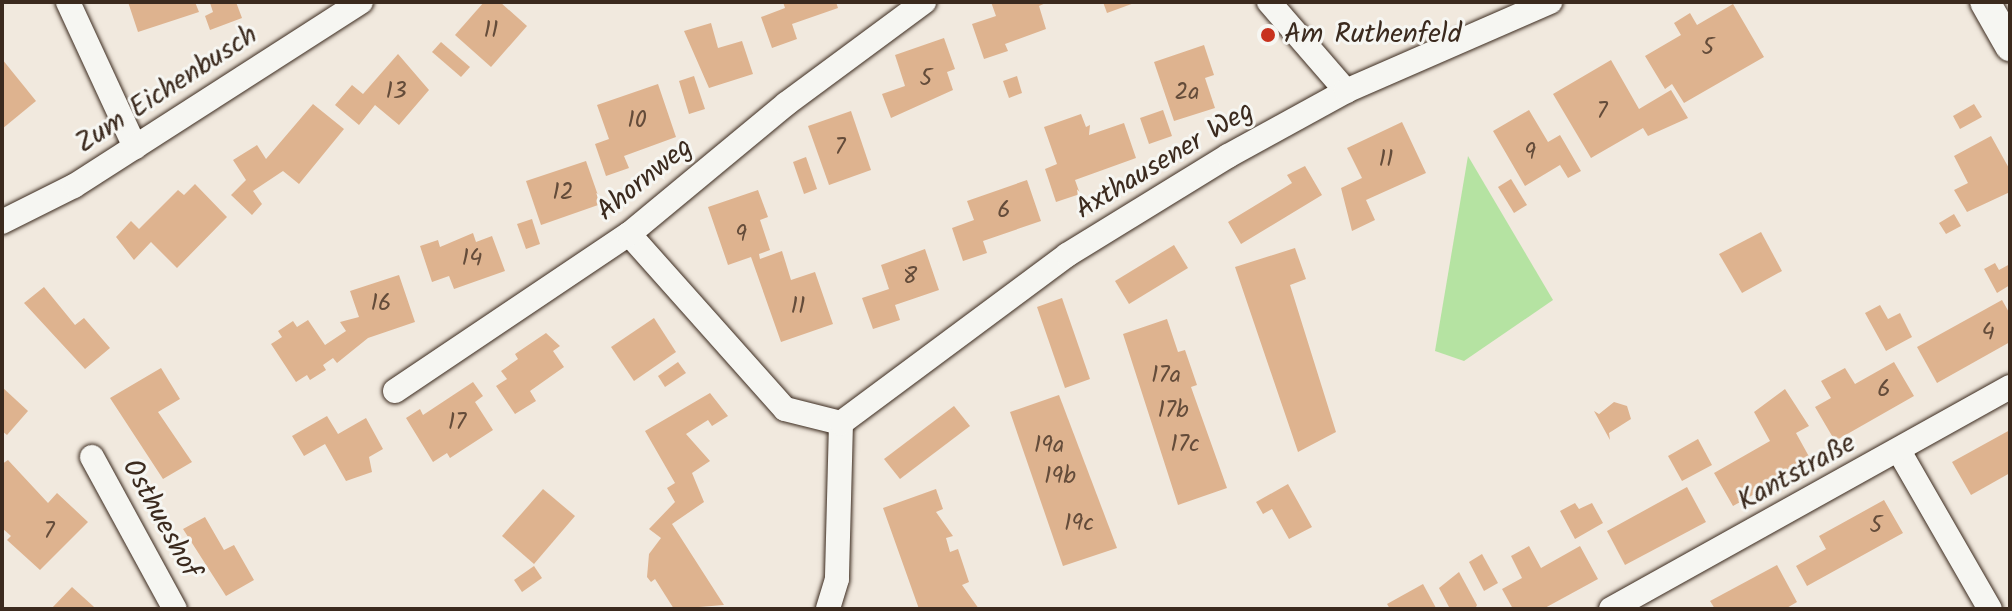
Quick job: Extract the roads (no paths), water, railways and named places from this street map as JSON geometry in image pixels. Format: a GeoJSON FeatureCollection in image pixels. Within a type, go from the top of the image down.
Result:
{"type":"FeatureCollection","features":[{"type":"Feature","properties":{"kind":"street"},"geometry":{"type":"LineString","coordinates":[[68,2],[135,147]]}},
{"type":"Feature","properties":{"kind":"street","name":"Zum Eichenbusch"},"geometry":{"type":"LineString","coordinates":[[2,222],[74,186],[361,2]]}},
{"type":"Feature","properties":{"kind":"street","name":"Ahornweg"},"geometry":{"type":"LineString","coordinates":[[395,391],[629,234],[786,104],[924,2]]}},
{"type":"Feature","properties":{"kind":"street"},"geometry":{"type":"LineString","coordinates":[[1269,2],[1346,91]]}},
{"type":"Feature","properties":{"kind":"street","name":"Axthausener Weg"},"geometry":{"type":"LineString","coordinates":[[841,423],[1067,255],[1346,91],[1550,2]]}},
{"type":"Feature","properties":{"kind":"street"},"geometry":{"type":"LineString","coordinates":[[1985,2],[2010,46]]}},
{"type":"Feature","properties":{"kind":"street"},"geometry":{"type":"LineString","coordinates":[[629,234],[785,409],[841,423],[837,579],[828,609]]}},
{"type":"Feature","properties":{"kind":"street","name":"Kantstraße"},"geometry":{"type":"LineString","coordinates":[[1611,609],[2010,387]]}},
{"type":"Feature","properties":{"kind":"street"},"geometry":{"type":"LineString","coordinates":[[1899,451],[1990,609]]}},
{"type":"Feature","properties":{"kind":"street","name":"Osthueshof"},"geometry":{"type":"LineString","coordinates":[[92,457],[175,609]]}},
{"type":"Feature","properties":{"kind":"place","name":"Am Ruthenfeld"},"geometry":{"type":"Point","coordinates":[1268,35]}}]}
